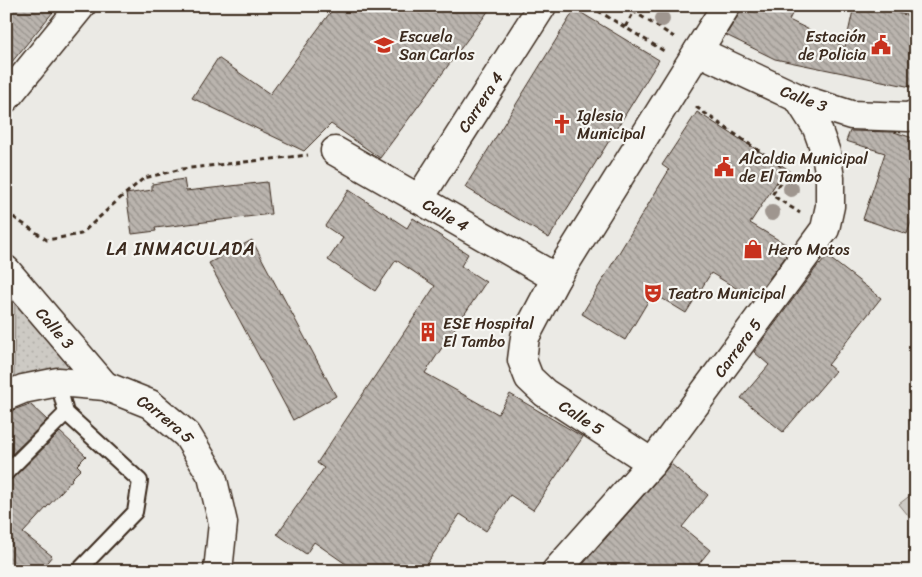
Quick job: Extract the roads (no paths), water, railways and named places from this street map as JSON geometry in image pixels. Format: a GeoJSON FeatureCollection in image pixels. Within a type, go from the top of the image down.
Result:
{"type":"FeatureCollection","features":[{"type":"Feature","properties":{"kind":"main road"},"geometry":{"type":"LineString","coordinates":[[6,98],[80,6]]}},
{"type":"Feature","properties":{"kind":"main road","name":"Carrera 4"},"geometry":{"type":"LineString","coordinates":[[419,198],[542,6]]}},
{"type":"Feature","properties":{"kind":"main road"},"geometry":{"type":"LineString","coordinates":[[556,278],[726,6]]}},
{"type":"Feature","properties":{"kind":"main road","name":"Calle 3"},"geometry":{"type":"LineString","coordinates":[[698,51],[798,98],[851,115],[908,117],[916,114]]}},
{"type":"Feature","properties":{"kind":"main road","name":"Carrera 5"},"geometry":{"type":"LineString","coordinates":[[556,571],[652,463],[825,229],[830,206],[830,178],[826,153],[817,128],[798,98]]}},
{"type":"Feature","properties":{"kind":"main road","name":"Calle 4"},"geometry":{"type":"LineString","coordinates":[[335,151],[556,278]]}},
{"type":"Feature","properties":{"kind":"main road","name":"Calle 3"},"geometry":{"type":"LineString","coordinates":[[6,270],[105,386]]}},
{"type":"Feature","properties":{"kind":"main road","name":"Calle 5"},"geometry":{"type":"LineString","coordinates":[[556,278],[525,338],[522,360],[528,378],[545,393],[652,463]]}},
{"type":"Feature","properties":{"kind":"main road","name":"Carrera 5"},"geometry":{"type":"LineString","coordinates":[[6,396],[23,389],[58,382],[105,386],[150,404],[186,435],[212,476],[223,523],[218,571]]}},
{"type":"Feature","properties":{"kind":"lane"},"geometry":{"type":"LineString","coordinates":[[58,382],[66,413],[140,481],[136,512],[78,571]]}},
{"type":"Feature","properties":{"kind":"lane"},"geometry":{"type":"LineString","coordinates":[[6,473],[66,413]]}},
{"type":"Feature","properties":{"kind":"place","name":"Escuela San Carlos"},"geometry":{"type":"Point","coordinates":[384,45]}},
{"type":"Feature","properties":{"kind":"place","name":"Estación de Policia"},"geometry":{"type":"Point","coordinates":[881,45]}},
{"type":"Feature","properties":{"kind":"place","name":"Iglesia Municipal"},"geometry":{"type":"Point","coordinates":[562,124]}},
{"type":"Feature","properties":{"kind":"place","name":"Alcaldia Municipal de El Tambo"},"geometry":{"type":"Point","coordinates":[724,167]}},
{"type":"Feature","properties":{"kind":"place","name":"Hero Motos"},"geometry":{"type":"Point","coordinates":[753,249]}},
{"type":"Feature","properties":{"kind":"place","name":"Teatro Municipal"},"geometry":{"type":"Point","coordinates":[653,293]}},
{"type":"Feature","properties":{"kind":"place","name":"ESE Hospital El Tambo"},"geometry":{"type":"Point","coordinates":[428,332]}},
{"type":"Feature","properties":{"kind":"district","name":"LA INMACULADA"},"geometry":{"type":"Point","coordinates":[181,249]}}]}
